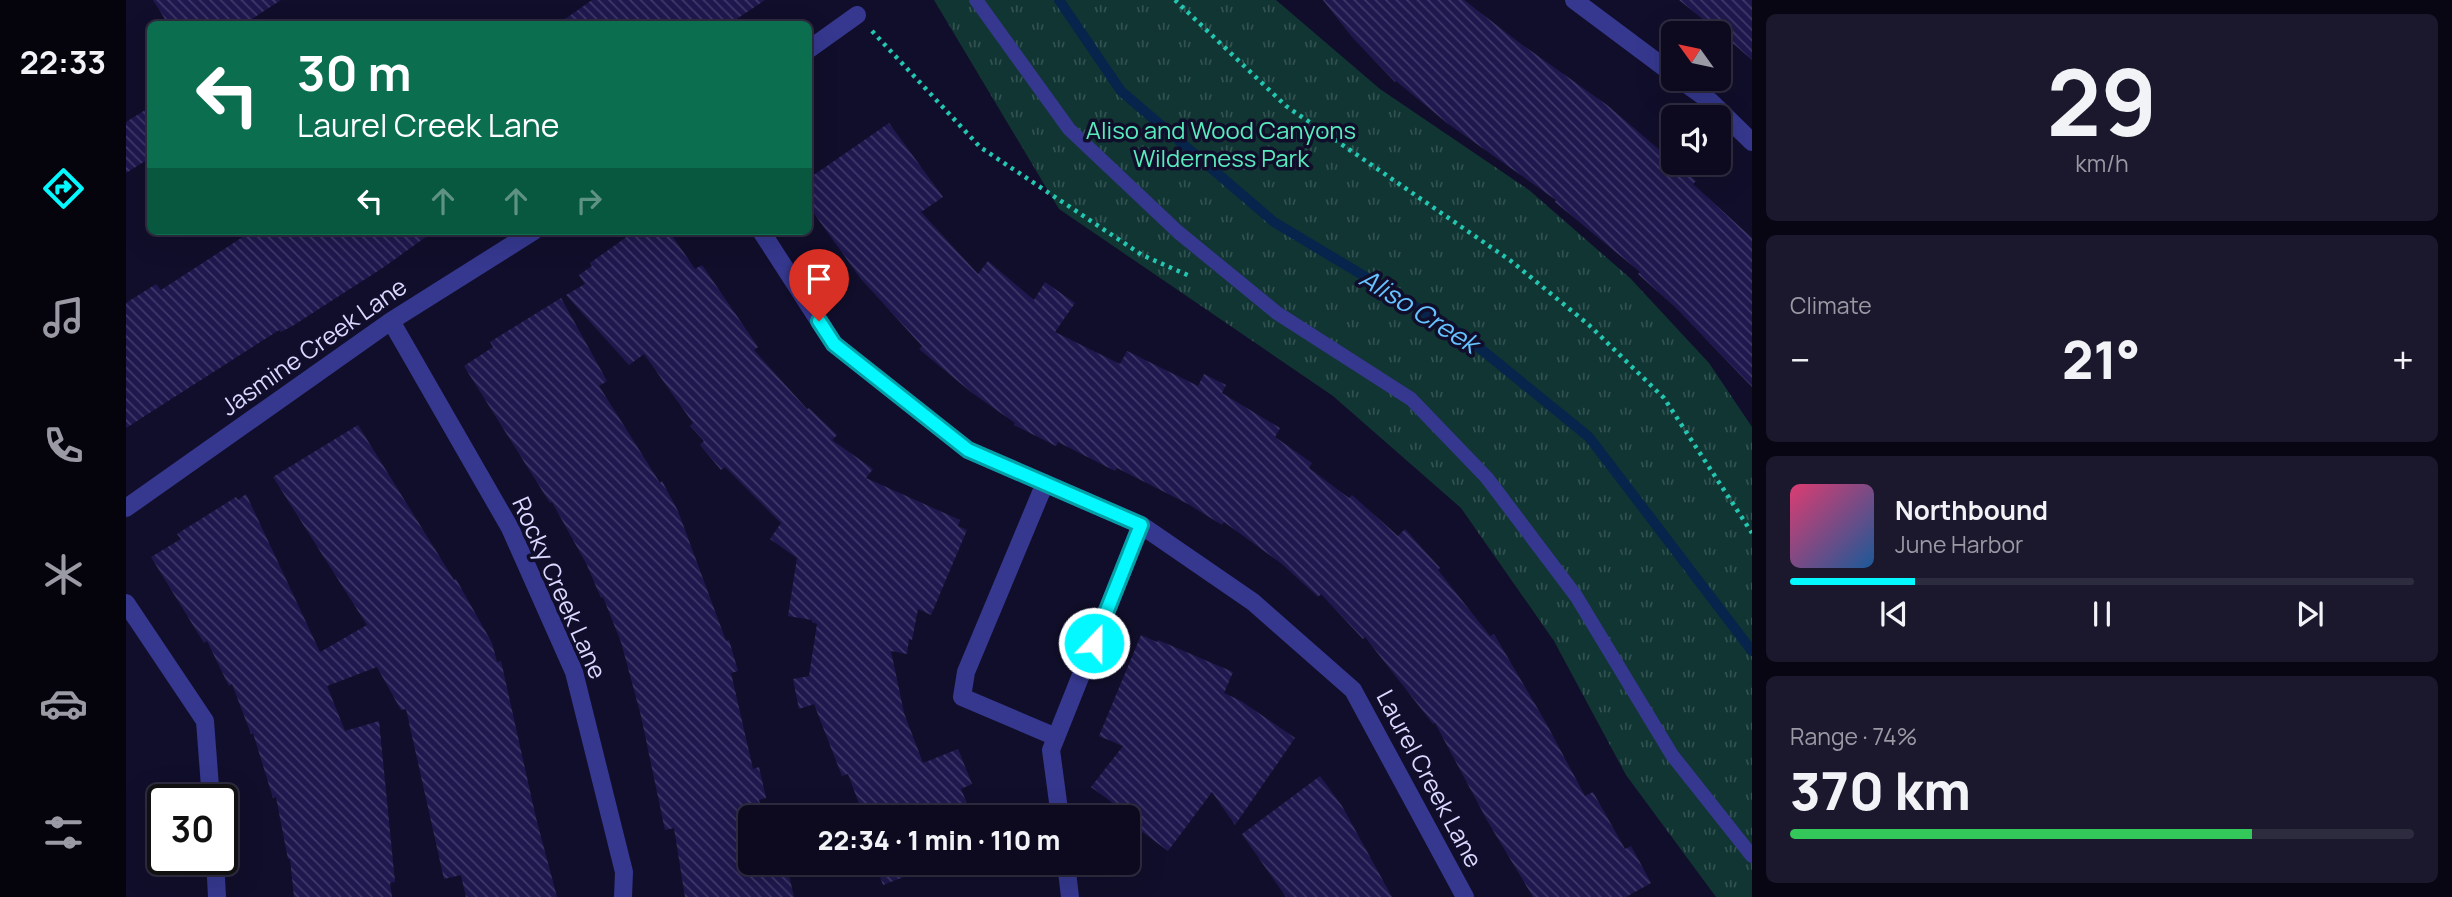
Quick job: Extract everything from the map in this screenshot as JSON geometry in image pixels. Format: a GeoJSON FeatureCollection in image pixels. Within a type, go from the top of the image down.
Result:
{"type":"FeatureCollection","features":[{"type":"Feature","properties":{"kind":"street"},"geometry":{"type":"LineString","coordinates":[[1574,0],[1661,65]]}},
{"type":"Feature","properties":{"kind":"street"},"geometry":{"type":"LineString","coordinates":[[812,47],[857,15]]}},
{"type":"Feature","properties":{"kind":"street"},"geometry":{"type":"LineString","coordinates":[[1695,91],[1752,142]]}},
{"type":"Feature","properties":{"kind":"street","name":"Jasmine Creek Lane"},"geometry":{"type":"LineString","coordinates":[[126,508],[391,321],[528,235]]}},
{"type":"Feature","properties":{"kind":"street","name":"Laurel Creek Lane"},"geometry":{"type":"LineString","coordinates":[[764,235],[834,344],[968,450],[1141,525],[1253,602],[1353,690],[1465,897]]}},
{"type":"Feature","properties":{"kind":"street","name":"Rocky Creek Lane"},"geometry":{"type":"LineString","coordinates":[[391,321],[510,528],[574,672],[624,872],[623,897]]}},
{"type":"Feature","properties":{"kind":"street"},"geometry":{"type":"LineString","coordinates":[[1045,483],[966,672],[962,697],[1056,737]]}},
{"type":"Feature","properties":{"kind":"street"},"geometry":{"type":"LineString","coordinates":[[1058,805],[1051,750],[1141,525]]}},
{"type":"Feature","properties":{"kind":"street"},"geometry":{"type":"LineString","coordinates":[[126,603],[205,721],[210,784]]}},
{"type":"Feature","properties":{"kind":"street"},"geometry":{"type":"LineString","coordinates":[[216,875],[217,897]]}},
{"type":"Feature","properties":{"kind":"street"},"geometry":{"type":"LineString","coordinates":[[1067,875],[1070,897]]}},
{"type":"Feature","properties":{"kind":"lane"},"geometry":{"type":"LineString","coordinates":[[976,0],[1069,129],[1178,232],[1277,313],[1411,399],[1487,478],[1576,596],[1672,755],[1752,856]]}},
{"type":"Feature","properties":{"kind":"path"},"geometry":{"type":"LineString","coordinates":[[1175,0],[1286,106],[1511,261],[1588,325],[1664,398],[1752,533]]}},
{"type":"Feature","properties":{"kind":"path"},"geometry":{"type":"LineString","coordinates":[[857,15],[980,147],[1142,255],[1203,282]]}},
{"type":"Feature","properties":{"kind":"green space","name":"Aliso and Wood Canyons Wilderness Park"},"geometry":{"type":"Polygon","coordinates":[[[934,0],[1276,0],[1380,89],[1529,190],[1630,278],[1709,363],[1752,427],[1752,897],[1716,897],[1626,775],[1554,641],[1461,508],[1333,396],[1059,209],[934,0]]]}},
{"type":"Feature","properties":{"kind":"building"},"geometry":{"type":"Polygon","coordinates":[[[153,0],[281,0],[249,21],[166,21],[153,0]]]}},
{"type":"Feature","properties":{"kind":"building"},"geometry":{"type":"Polygon","coordinates":[[[592,0],[765,0],[734,21],[562,21],[592,0]]]}},
{"type":"Feature","properties":{"kind":"building"},"geometry":{"type":"Polygon","coordinates":[[[1323,0],[1464,0],[1607,105],[1661,151],[1661,175],[1689,175],[1696,181],[1693,184],[1752,238],[1752,387],[1675,307],[1638,274],[1640,272],[1555,202],[1556,200],[1447,123],[1395,82],[1352,37],[1323,0]]]}},
{"type":"Feature","properties":{"kind":"building"},"geometry":{"type":"Polygon","coordinates":[[[1679,0],[1752,0],[1752,60],[1731,42],[1731,21],[1705,21],[1679,0]]]}},
{"type":"Feature","properties":{"kind":"building"},"geometry":{"type":"Polygon","coordinates":[[[147,109],[147,160],[126,173],[126,122],[147,109]]]}},
{"type":"Feature","properties":{"kind":"building"},"geometry":{"type":"Polygon","coordinates":[[[889,123],[943,197],[921,212],[978,274],[988,261],[1034,300],[1045,282],[1075,303],[1055,332],[1120,364],[1127,351],[1198,386],[1204,374],[1226,385],[1222,393],[1280,428],[1275,437],[1312,463],[1309,468],[1349,498],[1352,495],[1398,536],[1405,529],[1440,568],[1438,570],[1490,636],[1494,634],[1585,796],[1593,792],[1625,849],[1631,846],[1651,883],[1626,897],[1533,897],[1488,822],[1435,723],[1433,724],[1365,637],[1363,639],[1321,594],[1318,597],[1282,564],[1224,522],[1222,525],[1188,504],[1117,468],[1115,471],[1058,442],[1056,446],[1014,425],[1015,423],[971,392],[919,349],[922,346],[861,279],[812,211],[812,176],[889,123]]]}},
{"type":"Feature","properties":{"kind":"building"},"geometry":{"type":"Polygon","coordinates":[[[246,235],[428,235],[294,325],[281,332],[279,330],[126,428],[126,303],[156,284],[161,290],[246,235]]]}},
{"type":"Feature","properties":{"kind":"building"},"geometry":{"type":"Polygon","coordinates":[[[629,235],[672,235],[695,269],[702,265],[758,347],[754,350],[807,409],[837,435],[832,440],[873,469],[866,478],[960,520],[958,526],[967,530],[931,615],[918,609],[907,654],[891,651],[904,713],[923,763],[958,749],[972,784],[961,789],[968,805],[860,805],[848,774],[842,776],[814,704],[799,709],[793,679],[809,676],[817,624],[812,620],[788,616],[797,558],[770,539],[781,523],[725,467],[721,470],[700,445],[704,441],[690,426],[693,423],[644,354],[629,365],[566,295],[585,284],[579,275],[592,266],[590,263],[629,235]]]}},
{"type":"Feature","properties":{"kind":"building"},"geometry":{"type":"Polygon","coordinates":[[[561,298],[607,381],[599,386],[660,483],[662,481],[678,511],[726,641],[729,640],[738,671],[731,673],[753,769],[759,767],[766,798],[759,800],[760,805],[738,805],[738,875],[789,875],[794,897],[685,897],[674,828],[665,830],[641,716],[621,642],[603,597],[601,598],[587,565],[552,502],[550,503],[464,366],[493,347],[490,342],[561,298]]]}},
{"type":"Feature","properties":{"kind":"building"},"geometry":{"type":"Polygon","coordinates":[[[358,425],[454,580],[456,579],[492,643],[497,662],[501,661],[536,818],[557,897],[466,897],[461,875],[444,879],[406,709],[401,710],[377,667],[327,686],[345,731],[379,721],[395,882],[390,883],[392,897],[294,897],[290,859],[276,797],[273,798],[253,733],[251,734],[232,684],[229,686],[207,641],[204,643],[151,557],[181,539],[177,534],[236,497],[238,500],[246,494],[320,652],[367,625],[273,477],[358,425]]]}},
{"type":"Feature","properties":{"kind":"building"},"geometry":{"type":"Polygon","coordinates":[[[1141,635],[1233,672],[1224,693],[1241,701],[1295,738],[1235,825],[1212,792],[1168,851],[1140,830],[1140,805],[1116,805],[1091,787],[1123,746],[1099,736],[1141,635]]]}},
{"type":"Feature","properties":{"kind":"building"},"geometry":{"type":"Polygon","coordinates":[[[1320,776],[1342,806],[1392,897],[1286,897],[1242,834],[1320,776]]]}},
{"type":"Feature","properties":{"kind":"building"},"geometry":{"type":"Polygon","coordinates":[[[879,875],[909,875],[883,885],[879,875]]]}},
{"type":"Feature","properties":{"kind":"waterway","name":"Aliso Creek"},"geometry":{"type":"LineString","coordinates":[[1059,0],[1121,91],[1274,222],[1466,337],[1589,437],[1752,651]]}},
{"type":"Feature","properties":{"kind":"route"},"geometry":{"type":"LineString","coordinates":[[819,321],[834,344],[968,450],[1141,525],[1094,643]]}}]}
